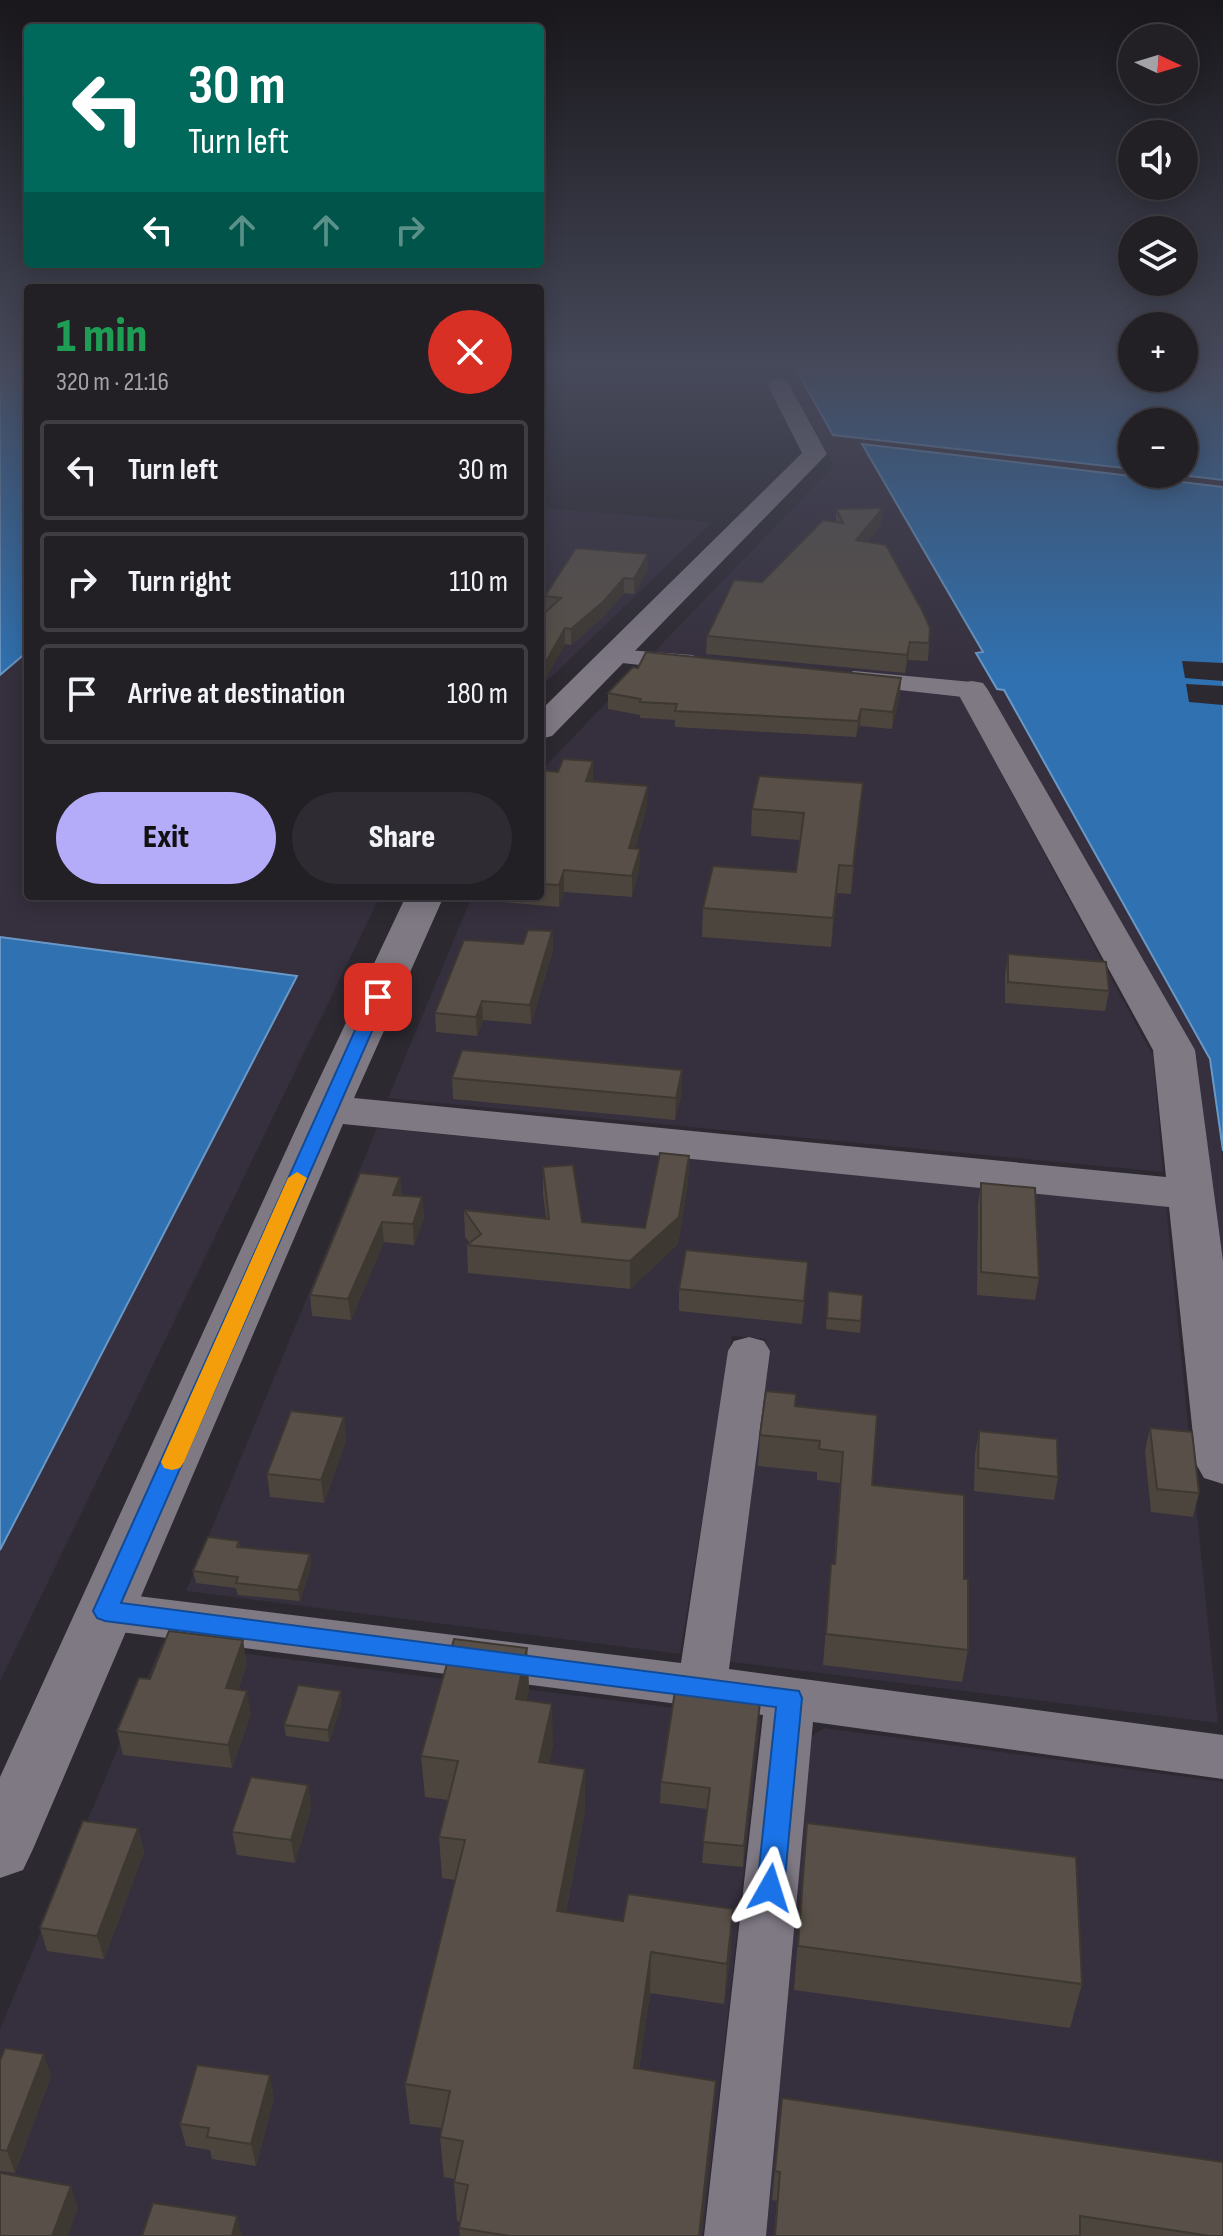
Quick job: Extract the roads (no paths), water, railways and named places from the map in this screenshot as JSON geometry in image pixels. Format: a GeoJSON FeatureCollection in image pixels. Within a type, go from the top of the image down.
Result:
{"type":"FeatureCollection","features":[{"type":"Feature","properties":{"kind":"street"},"geometry":{"type":"LineString","coordinates":[[544,725],[801,468]]}},
{"type":"Feature","properties":{"kind":"street"},"geometry":{"type":"LineString","coordinates":[[614,656],[722,666]]}},
{"type":"Feature","properties":{"kind":"street"},"geometry":{"type":"LineString","coordinates":[[831,676],[972,690],[1174,1050],[1223,1464]]}},
{"type":"Feature","properties":{"kind":"street"},"geometry":{"type":"LineString","coordinates":[[0,1849],[327,1109],[423,900]]}},
{"type":"Feature","properties":{"kind":"street"},"geometry":{"type":"LineString","coordinates":[[327,1109],[1189,1194]]}},
{"type":"Feature","properties":{"kind":"street"},"geometry":{"type":"LineString","coordinates":[[702,1686],[749,1351]]}},
{"type":"Feature","properties":{"kind":"street"},"geometry":{"type":"LineString","coordinates":[[105,1611],[702,1686],[1223,1757]]}},
{"type":"Feature","properties":{"kind":"street"},"geometry":{"type":"LineString","coordinates":[[735,2236],[790,1698]]}},
{"type":"Feature","properties":{"kind":"water"},"geometry":{"type":"Polygon","coordinates":[[[0,468],[24,468],[24,654],[0,675],[0,468]]]}},
{"type":"Feature","properties":{"kind":"water"},"geometry":{"type":"Polygon","coordinates":[[[876,468],[1066,468],[1118,474],[1118,488],[1198,488],[1198,484],[1223,487],[1223,1151],[1210,1059],[1004,690],[997,689],[976,653],[983,652],[876,468]]]}},
{"type":"Feature","properties":{"kind":"water"},"geometry":{"type":"Polygon","coordinates":[[[1198,468],[1223,468],[1223,480],[1198,477],[1198,468]]]}},
{"type":"Feature","properties":{"kind":"water"},"geometry":{"type":"Polygon","coordinates":[[[0,937],[297,976],[0,1550],[0,937]]]}}]}
